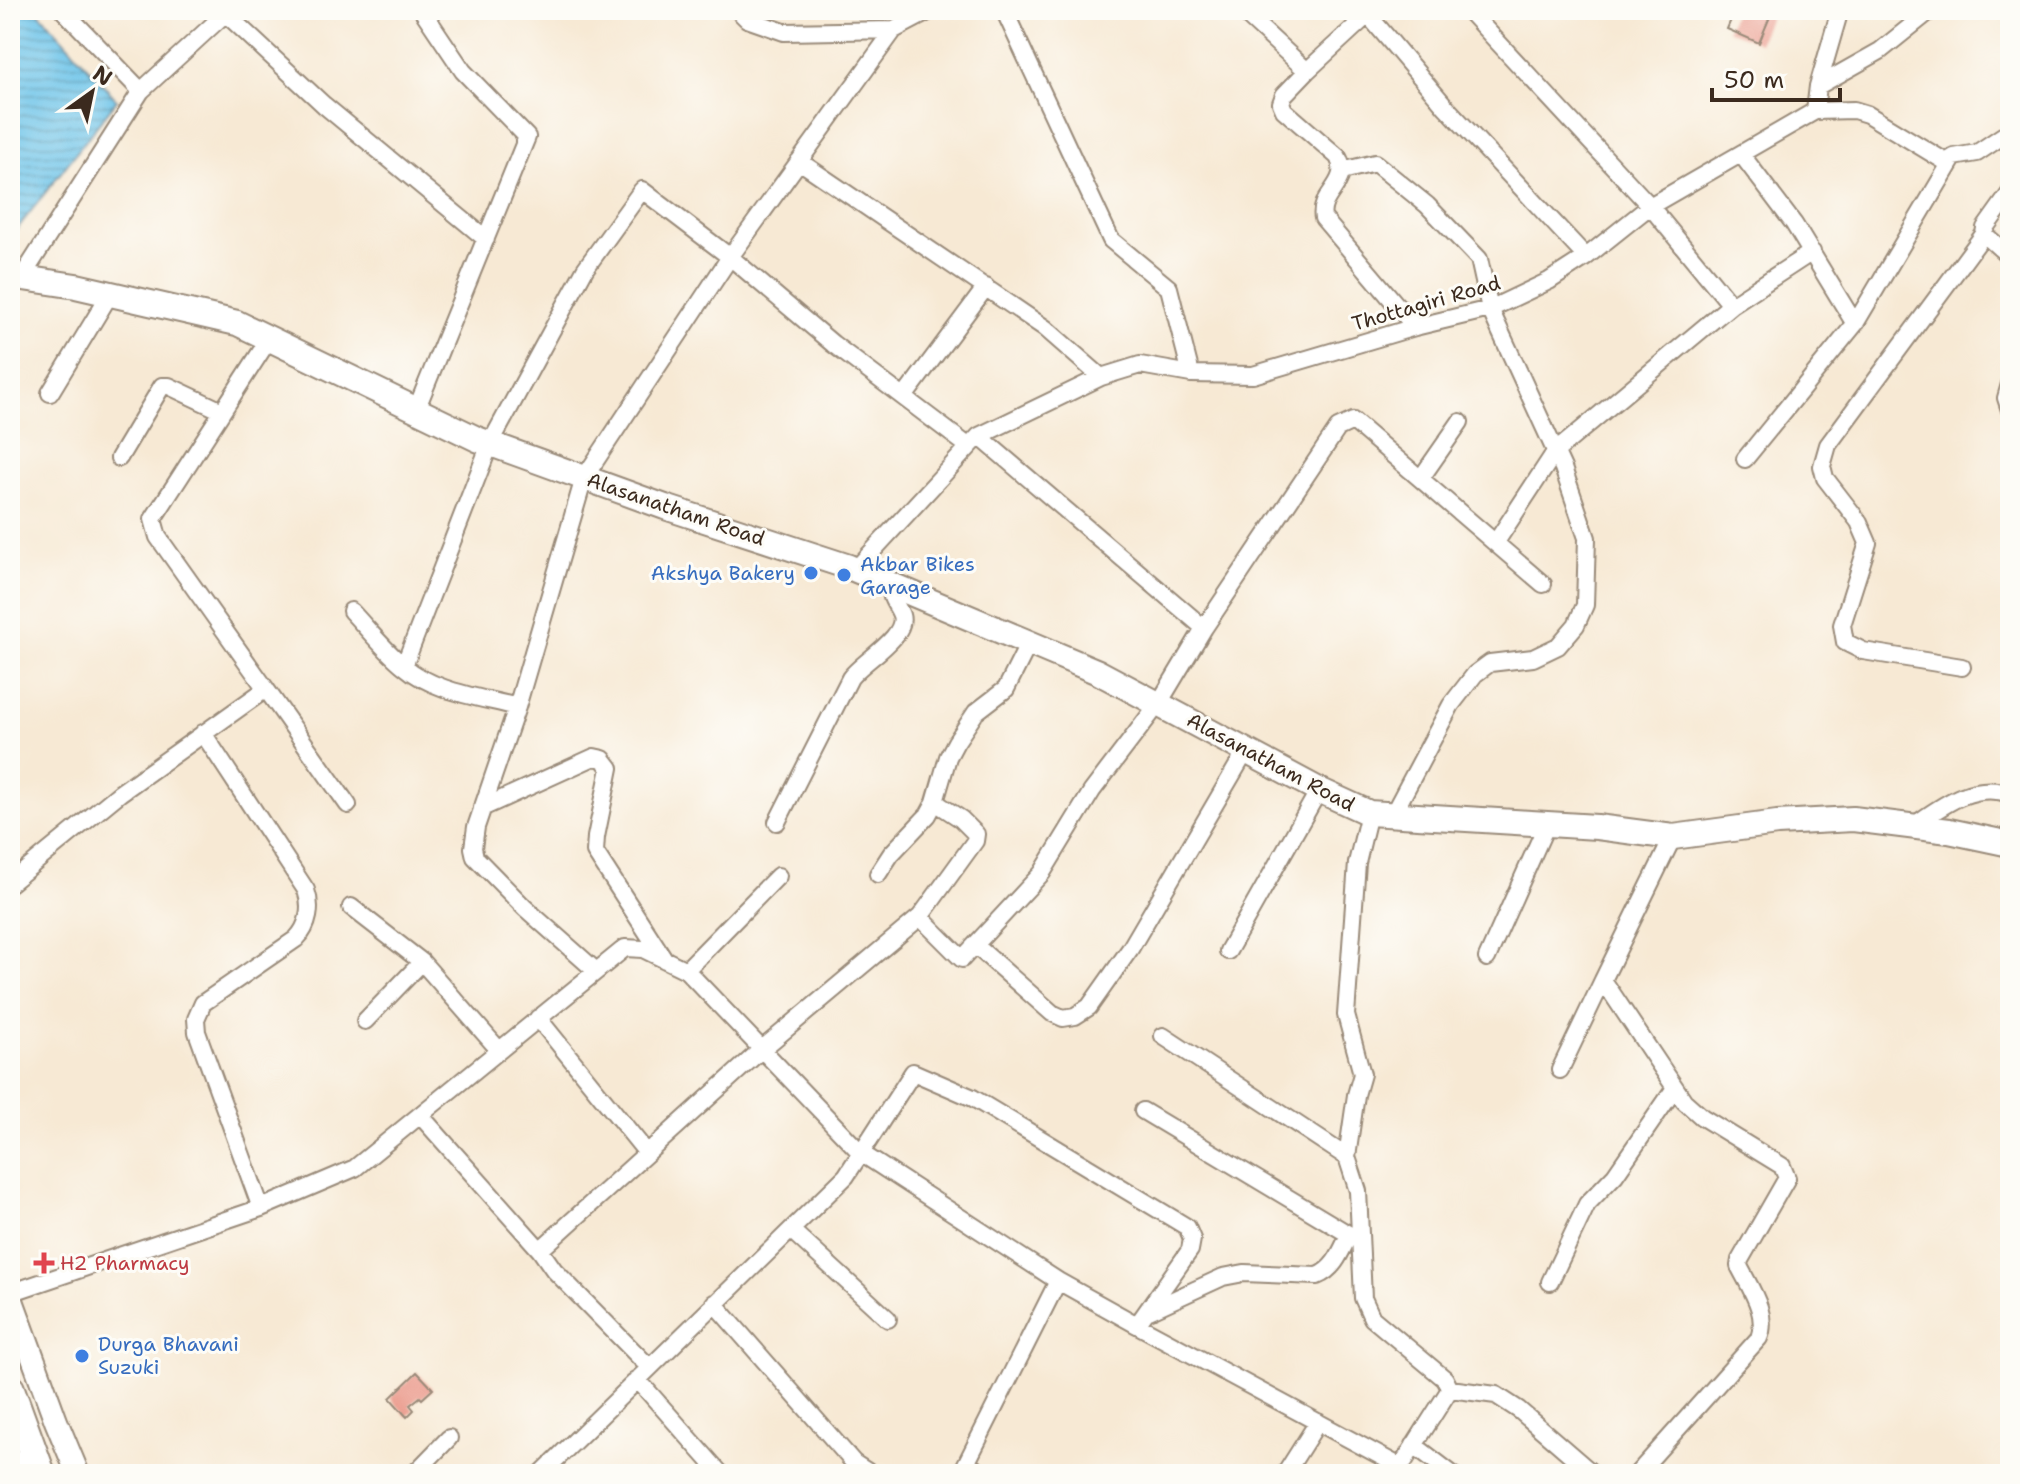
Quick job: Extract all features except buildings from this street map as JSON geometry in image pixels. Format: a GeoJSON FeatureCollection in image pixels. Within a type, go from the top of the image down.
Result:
{"type":"FeatureCollection","features":[{"type":"Feature","properties":{"kind":"highway"},"geometry":{"type":"LineString","coordinates":[[10,1389],[41,1474]]}},
{"type":"Feature","properties":{"kind":"highway"},"geometry":{"type":"LineString","coordinates":[[10,1463],[15,1474]]}},
{"type":"Feature","properties":{"kind":"main road","name":"Alasanatham Road"},"geometry":{"type":"LineString","coordinates":[[16,276],[237,323],[490,444],[855,570],[1098,672],[1319,790],[1381,813]]}},
{"type":"Feature","properties":{"kind":"main road"},"geometry":{"type":"LineString","coordinates":[[1381,813],[1547,824],[1673,837],[1777,823],[1853,819],[1913,826],[2010,844]]}},
{"type":"Feature","properties":{"kind":"street"},"geometry":{"type":"LineString","coordinates":[[63,10],[141,91]]}},
{"type":"Feature","properties":{"kind":"street"},"geometry":{"type":"LineString","coordinates":[[416,410],[527,137],[463,71],[422,10]]}},
{"type":"Feature","properties":{"kind":"street"},"geometry":{"type":"LineString","coordinates":[[738,10],[747,19],[784,32],[894,30]]}},
{"type":"Feature","properties":{"kind":"street"},"geometry":{"type":"LineString","coordinates":[[596,971],[525,908],[475,857],[474,837],[517,707],[584,478],[730,257],[894,30],[932,10]]}},
{"type":"Feature","properties":{"kind":"street"},"geometry":{"type":"LineString","coordinates":[[1004,10],[1111,240],[1169,288],[1191,374]]}},
{"type":"Feature","properties":{"kind":"street"},"geometry":{"type":"LineString","coordinates":[[1241,10],[1307,71]]}},
{"type":"Feature","properties":{"kind":"street"},"geometry":{"type":"LineString","coordinates":[[1468,10],[1650,206],[1731,305]]}},
{"type":"Feature","properties":{"kind":"street"},"geometry":{"type":"LineString","coordinates":[[1815,111],[1818,86],[1840,10]]}},
{"type":"Feature","properties":{"kind":"street"},"geometry":{"type":"LineString","coordinates":[[1818,86],[1880,51],[1931,10]]}},
{"type":"Feature","properties":{"kind":"street"},"geometry":{"type":"LineString","coordinates":[[16,276],[141,91],[227,11],[324,105],[486,239]]}},
{"type":"Feature","properties":{"kind":"street"},"geometry":{"type":"LineString","coordinates":[[1415,327],[1323,218],[1322,206],[1340,181],[1342,171],[1338,157],[1282,106],[1284,95],[1369,12],[1446,107],[1586,257]]}},
{"type":"Feature","properties":{"kind":"street","name":"Thottagiri Road"},"geometry":{"type":"LineString","coordinates":[[855,570],[974,441],[1101,377],[1140,365],[1191,374],[1253,375],[1415,327],[1490,309],[1549,281],[1586,257],[1650,206],[1815,111],[1854,110],[1867,114],[1946,162],[1954,157]]}},
{"type":"Feature","properties":{"kind":"street"},"geometry":{"type":"LineString","coordinates":[[1745,459],[1855,324],[1954,157],[1977,153],[2008,136]]}},
{"type":"Feature","properties":{"kind":"street"},"geometry":{"type":"LineString","coordinates":[[1741,154],[1812,252],[1855,324]]}},
{"type":"Feature","properties":{"kind":"street"},"geometry":{"type":"LineString","coordinates":[[799,161],[1045,328],[1101,377]]}},
{"type":"Feature","properties":{"kind":"street"},"geometry":{"type":"LineString","coordinates":[[1342,171],[1375,163],[1427,205],[1479,259],[1490,309],[1555,452],[1587,538],[1585,605],[1576,625],[1558,646],[1533,658],[1490,663],[1475,674],[1451,705],[1381,813],[1357,863],[1346,1015],[1362,1074],[1347,1157],[1358,1191],[1354,1238],[1363,1298],[1372,1318],[1445,1379],[1450,1389]]}},
{"type":"Feature","properties":{"kind":"street"},"geometry":{"type":"LineString","coordinates":[[404,666],[490,444],[585,269],[642,190],[730,257],[833,344],[904,397],[974,441],[1204,628]]}},
{"type":"Feature","properties":{"kind":"street"},"geometry":{"type":"LineString","coordinates":[[1962,667],[1863,651],[1845,642],[1842,625],[1868,543],[1859,522],[1825,478],[1822,466],[1828,445],[1984,234],[2010,193]]}},
{"type":"Feature","properties":{"kind":"street"},"geometry":{"type":"LineString","coordinates":[[1984,234],[2010,257]]}},
{"type":"Feature","properties":{"kind":"street"},"geometry":{"type":"LineString","coordinates":[[1496,542],[1555,452],[1731,305],[1812,252]]}},
{"type":"Feature","properties":{"kind":"street"},"geometry":{"type":"LineString","coordinates":[[904,397],[986,287]]}},
{"type":"Feature","properties":{"kind":"street"},"geometry":{"type":"LineString","coordinates":[[50,393],[110,294]]}},
{"type":"Feature","properties":{"kind":"street"},"geometry":{"type":"LineString","coordinates":[[269,339],[153,519],[154,527],[158,537],[348,805]]}},
{"type":"Feature","properties":{"kind":"street"},"geometry":{"type":"LineString","coordinates":[[2010,384],[2006,398],[2010,410]]}},
{"type":"Feature","properties":{"kind":"street"},"geometry":{"type":"LineString","coordinates":[[119,458],[162,386],[169,386],[222,411]]}},
{"type":"Feature","properties":{"kind":"street"},"geometry":{"type":"LineString","coordinates":[[920,917],[962,959],[1042,873],[1092,791],[1159,703],[1204,628],[1338,428],[1353,421],[1543,584]]}},
{"type":"Feature","properties":{"kind":"street"},"geometry":{"type":"LineString","coordinates":[[1421,478],[1460,422]]}},
{"type":"Feature","properties":{"kind":"street"},"geometry":{"type":"LineString","coordinates":[[777,822],[855,671],[890,642],[899,629],[901,615],[892,597],[895,587]]}},
{"type":"Feature","properties":{"kind":"street"},"geometry":{"type":"LineString","coordinates":[[351,611],[404,666],[439,686],[517,707]]}},
{"type":"Feature","properties":{"kind":"street"},"geometry":{"type":"LineString","coordinates":[[878,874],[891,854],[928,815],[956,742],[976,712],[1006,689],[1029,643]]}},
{"type":"Feature","properties":{"kind":"street"},"geometry":{"type":"LineString","coordinates":[[10,883],[120,793],[266,689]]}},
{"type":"Feature","properties":{"kind":"street"},"geometry":{"type":"LineString","coordinates":[[203,733],[306,890],[310,901],[302,933],[203,1003],[196,1019],[197,1032],[261,1208]]}},
{"type":"Feature","properties":{"kind":"street"},"geometry":{"type":"LineString","coordinates":[[975,945],[1052,1013],[1063,1018],[1075,1016],[1089,1007],[1130,949],[1246,751]]}},
{"type":"Feature","properties":{"kind":"street"},"geometry":{"type":"LineString","coordinates":[[482,808],[594,757],[603,759],[610,768],[596,837],[597,858],[665,960]]}},
{"type":"Feature","properties":{"kind":"street"},"geometry":{"type":"LineString","coordinates":[[1913,826],[1948,803],[1981,789],[2010,794]]}},
{"type":"Feature","properties":{"kind":"street"},"geometry":{"type":"LineString","coordinates":[[1228,951],[1319,790]]}},
{"type":"Feature","properties":{"kind":"street"},"geometry":{"type":"LineString","coordinates":[[540,1250],[761,1050],[920,917],[975,841],[976,834],[961,819],[935,802]]}},
{"type":"Feature","properties":{"kind":"street"},"geometry":{"type":"LineString","coordinates":[[1487,958],[1547,824]]}},
{"type":"Feature","properties":{"kind":"street"},"geometry":{"type":"LineString","coordinates":[[1560,1070],[1673,837]]}},
{"type":"Feature","properties":{"kind":"street"},"geometry":{"type":"LineString","coordinates":[[686,970],[778,876]]}},
{"type":"Feature","properties":{"kind":"street"},"geometry":{"type":"LineString","coordinates":[[351,907],[422,962],[499,1050]]}},
{"type":"Feature","properties":{"kind":"street"},"geometry":{"type":"LineString","coordinates":[[78,1474],[10,1294],[261,1208],[355,1168],[625,948],[643,949],[686,970],[861,1153],[1058,1281],[1141,1318],[1398,1470],[1450,1389]]}},
{"type":"Feature","properties":{"kind":"street"},"geometry":{"type":"LineString","coordinates":[[365,1021],[422,962]]}},
{"type":"Feature","properties":{"kind":"street"},"geometry":{"type":"LineString","coordinates":[[1603,980],[1684,1101],[1702,1117],[1782,1166],[1787,1178],[1740,1260],[1739,1266],[1763,1317],[1759,1338],[1637,1474]]}},
{"type":"Feature","properties":{"kind":"street"},"geometry":{"type":"LineString","coordinates":[[538,1018],[647,1153]]}},
{"type":"Feature","properties":{"kind":"street"},"geometry":{"type":"LineString","coordinates":[[1163,1036],[1347,1157]]}},
{"type":"Feature","properties":{"kind":"street"},"geometry":{"type":"LineString","coordinates":[[541,1474],[846,1176],[913,1072],[973,1098],[1187,1227],[1192,1239],[1190,1250],[1141,1318]]}},
{"type":"Feature","properties":{"kind":"street"},"geometry":{"type":"LineString","coordinates":[[1550,1282],[1587,1204],[1615,1175],[1675,1088]]}},
{"type":"Feature","properties":{"kind":"street"},"geometry":{"type":"LineString","coordinates":[[1143,1111],[1354,1238]]}},
{"type":"Feature","properties":{"kind":"street"},"geometry":{"type":"LineString","coordinates":[[420,1115],[540,1250],[643,1373],[721,1474]]}},
{"type":"Feature","properties":{"kind":"street"},"geometry":{"type":"LineString","coordinates":[[791,1230],[888,1319]]}},
{"type":"Feature","properties":{"kind":"street"},"geometry":{"type":"LineString","coordinates":[[1141,1318],[1223,1277],[1244,1273],[1317,1276],[1333,1266],[1354,1238]]}},
{"type":"Feature","properties":{"kind":"street"},"geometry":{"type":"LineString","coordinates":[[984,1474],[964,1469],[1058,1281]]}},
{"type":"Feature","properties":{"kind":"street"},"geometry":{"type":"LineString","coordinates":[[714,1303],[854,1463],[871,1474]]}},
{"type":"Feature","properties":{"kind":"street"},"geometry":{"type":"LineString","coordinates":[[1450,1389],[1496,1395],[1519,1410],[1593,1474]]}},
{"type":"Feature","properties":{"kind":"street"},"geometry":{"type":"LineString","coordinates":[[1285,1474],[1318,1422]]}},
{"type":"Feature","properties":{"kind":"street"},"geometry":{"type":"LineString","coordinates":[[414,1474],[449,1438]]}},
{"type":"Feature","properties":{"kind":"street"},"geometry":{"type":"LineString","coordinates":[[1414,1445],[1452,1474]]}},
{"type":"Feature","properties":{"kind":"water"},"geometry":{"type":"Polygon","coordinates":[[[10,10],[37,10],[117,100],[10,238],[10,10]]]}},
{"type":"Feature","properties":{"kind":"place","name":"Akshya Bakery"},"geometry":{"type":"Point","coordinates":[811,573]}},
{"type":"Feature","properties":{"kind":"place","name":"Akbar Bikes Garage"},"geometry":{"type":"Point","coordinates":[844,575]}},
{"type":"Feature","properties":{"kind":"place","name":"H2 Pharmacy"},"geometry":{"type":"Point","coordinates":[44,1263]}},
{"type":"Feature","properties":{"kind":"place","name":"Durga Bhavani Suzuki"},"geometry":{"type":"Point","coordinates":[82,1356]}}]}
